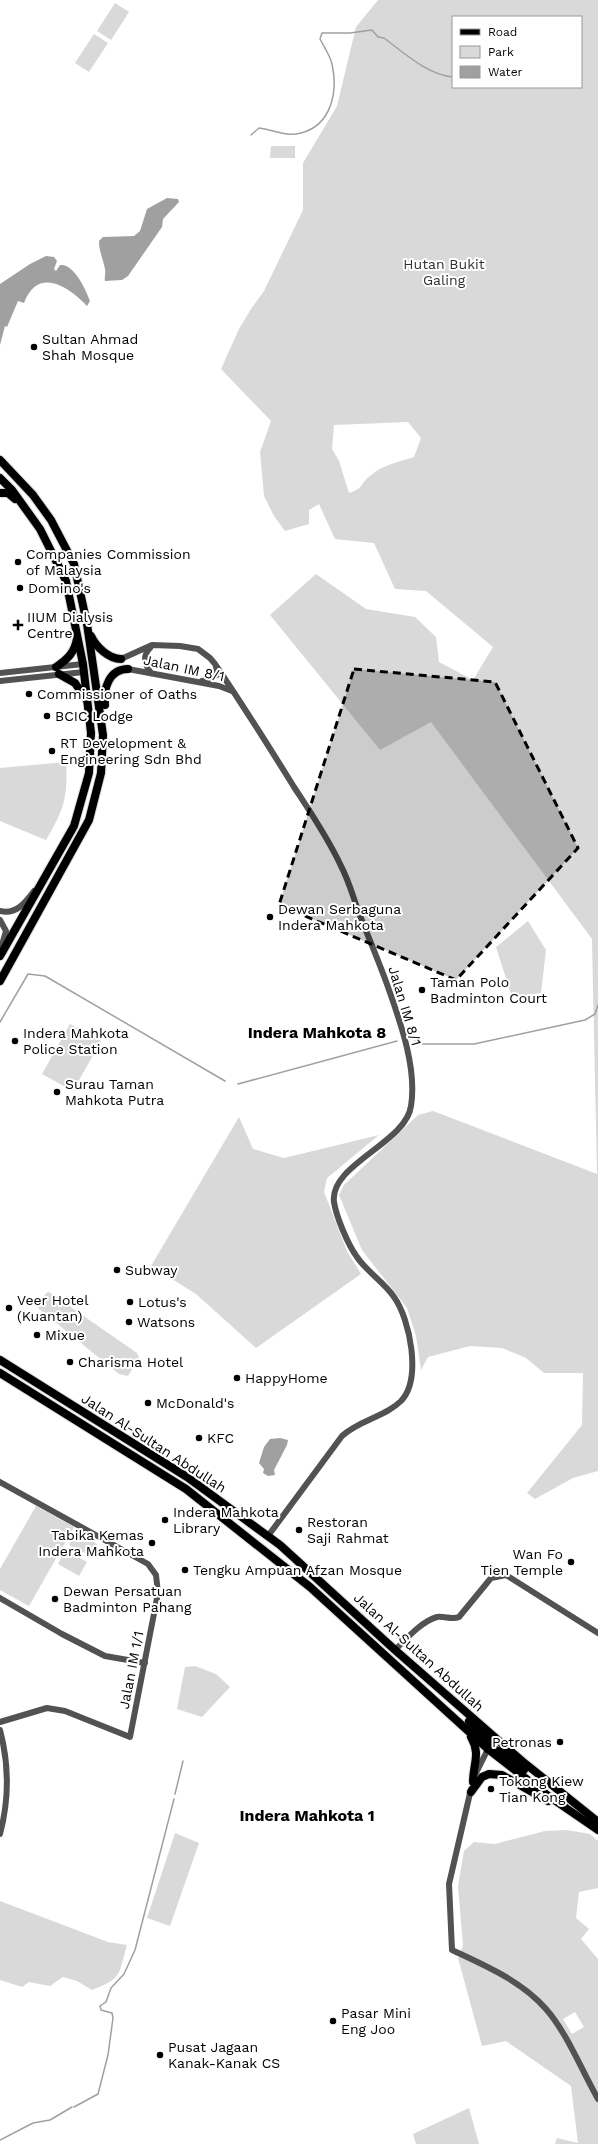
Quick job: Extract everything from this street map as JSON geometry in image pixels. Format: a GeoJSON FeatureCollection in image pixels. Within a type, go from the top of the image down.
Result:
{"type":"FeatureCollection","features":[{"type":"Feature","properties":{"kind":"main road"},"geometry":{"type":"LineString","coordinates":[[0,460],[33,495],[63,539],[77,573],[102,718],[102,762],[98,792],[89,820],[34,922],[0,981]]}},
{"type":"Feature","properties":{"kind":"main road"},"geometry":{"type":"LineString","coordinates":[[0,478],[29,512],[51,548],[64,575],[84,668],[91,732],[89,774],[74,826],[0,956]]}},
{"type":"Feature","properties":{"kind":"main road"},"geometry":{"type":"LineString","coordinates":[[0,493],[12,496],[29,512]]}},
{"type":"Feature","properties":{"kind":"main road"},"geometry":{"type":"LineString","coordinates":[[87,624],[96,644],[108,655],[121,659]]}},
{"type":"Feature","properties":{"kind":"main road"},"geometry":{"type":"LineString","coordinates":[[77,634],[76,646],[58,670],[78,686],[89,705]]}},
{"type":"Feature","properties":{"kind":"main road"},"geometry":{"type":"LineString","coordinates":[[102,762],[106,756],[108,739],[105,690],[114,674],[128,669]]}},
{"type":"Feature","properties":{"kind":"main road"},"geometry":{"type":"LineString","coordinates":[[36,894],[36,899],[38,902],[45,901]]}},
{"type":"Feature","properties":{"kind":"main road"},"geometry":{"type":"LineString","coordinates":[[24,916],[32,916],[34,922]]}},
{"type":"Feature","properties":{"kind":"main road","name":"Jalan Al-Sultan Abdullah"},"geometry":{"type":"LineString","coordinates":[[0,1360],[187,1477],[268,1536],[395,1650],[587,1818],[598,1830]]}},
{"type":"Feature","properties":{"kind":"main road","name":"Jalan Al-Sultan Abdullah"},"geometry":{"type":"LineString","coordinates":[[0,1373],[186,1489],[310,1587],[488,1749]]}},
{"type":"Feature","properties":{"kind":"main road"},"geometry":{"type":"LineString","coordinates":[[395,1650],[427,1684],[485,1736],[489,1741],[488,1749],[501,1751],[587,1818]]}},
{"type":"Feature","properties":{"kind":"main road"},"geometry":{"type":"LineString","coordinates":[[469,1732],[477,1750],[473,1771],[473,1782]]}},
{"type":"Feature","properties":{"kind":"main road"},"geometry":{"type":"LineString","coordinates":[[471,1792],[482,1777],[489,1774],[502,1775],[587,1818]]}},
{"type":"Feature","properties":{"kind":"main road","name":"Jalan Al-Sultan Abdullah"},"geometry":{"type":"LineString","coordinates":[[587,1818],[598,1822]]}},
{"type":"Feature","properties":{"kind":"street","name":"Jalan IM 8/1"},"geometry":{"type":"LineString","coordinates":[[121,659],[152,645],[193,647],[204,653],[215,664],[312,815],[345,873],[400,1024],[407,1049],[412,1095],[411,1108],[407,1119],[399,1128],[344,1176],[335,1187],[333,1197],[335,1208],[356,1256],[387,1288],[401,1307],[407,1327],[412,1355],[411,1383],[399,1403],[353,1426],[342,1436],[268,1536]]}},
{"type":"Feature","properties":{"kind":"street"},"geometry":{"type":"LineString","coordinates":[[151,673],[145,665],[145,658],[152,645]]}},
{"type":"Feature","properties":{"kind":"street"},"geometry":{"type":"LineString","coordinates":[[197,682],[209,680],[217,675],[215,664]]}},
{"type":"Feature","properties":{"kind":"street"},"geometry":{"type":"LineString","coordinates":[[0,673],[84,668]]}},
{"type":"Feature","properties":{"kind":"street","name":"Jalan IM 8/1"},"geometry":{"type":"LineString","coordinates":[[128,669],[223,687],[234,692]]}},
{"type":"Feature","properties":{"kind":"street"},"geometry":{"type":"LineString","coordinates":[[0,681],[58,670]]}},
{"type":"Feature","properties":{"kind":"street"},"geometry":{"type":"LineString","coordinates":[[0,911],[11,912],[22,906],[49,870]]}},
{"type":"Feature","properties":{"kind":"street"},"geometry":{"type":"LineString","coordinates":[[0,920],[6,930],[0,952]]}},
{"type":"Feature","properties":{"kind":"street","name":"Jalan IM 1/1"},"geometry":{"type":"LineString","coordinates":[[0,1482],[148,1564],[153,1570],[158,1582],[158,1593],[130,1737],[65,1710],[47,1708],[0,1722]]}},
{"type":"Feature","properties":{"kind":"street"},"geometry":{"type":"LineString","coordinates":[[395,1650],[429,1621],[443,1616],[454,1618],[459,1616],[490,1578],[500,1574],[506,1575],[521,1584],[598,1633]]}},
{"type":"Feature","properties":{"kind":"street"},"geometry":{"type":"LineString","coordinates":[[0,1598],[62,1634],[105,1656],[145,1663]]}},
{"type":"Feature","properties":{"kind":"street"},"geometry":{"type":"LineString","coordinates":[[0,1730],[6,1751],[7,1769],[5,1810],[0,1834]]}},
{"type":"Feature","properties":{"kind":"street"},"geometry":{"type":"LineString","coordinates":[[488,1749],[473,1782],[449,1884],[452,1950],[518,1986],[530,1994],[546,2009],[598,2099]]}},
{"type":"Feature","properties":{"kind":"highlighted area"},"geometry":{"type":"Polygon","coordinates":[[[354,669],[495,682],[578,848],[456,980],[279,905],[354,669]]]}},
{"type":"Feature","properties":{"kind":"green space","name":"Hutan Bukit Galing"},"geometry":{"type":"Polygon","coordinates":[[[378,0],[598,0],[598,1471],[573,1478],[535,1499],[527,1493],[582,1425],[583,1373],[544,1373],[526,1358],[502,1348],[470,1346],[428,1357],[421,1370],[416,1336],[407,1308],[362,1250],[339,1195],[344,1185],[418,1115],[433,1111],[597,1174],[592,939],[431,722],[380,750],[270,615],[316,574],[366,609],[415,617],[436,637],[439,662],[473,680],[493,647],[426,591],[395,589],[374,543],[335,539],[319,504],[309,510],[309,524],[285,531],[274,516],[264,496],[260,452],[271,421],[221,369],[239,329],[264,291],[303,210],[303,163],[337,106],[356,27],[378,0]],[[408,422],[334,425],[332,449],[339,461],[349,493],[358,489],[367,479],[380,469],[414,457],[421,438],[408,422]]]}},
{"type":"Feature","properties":{"kind":"green space"},"geometry":{"type":"Polygon","coordinates":[[[115,3],[129,12],[111,40],[97,31],[115,3]]]}},
{"type":"Feature","properties":{"kind":"green space"},"geometry":{"type":"Polygon","coordinates":[[[94,34],[108,43],[89,72],[75,63],[94,34]]]}},
{"type":"Feature","properties":{"kind":"green space"},"geometry":{"type":"Polygon","coordinates":[[[271,146],[295,146],[295,158],[270,158],[271,146]]]}},
{"type":"Feature","properties":{"kind":"green space"},"geometry":{"type":"Polygon","coordinates":[[[66,762],[64,802],[57,820],[46,840],[0,821],[0,768],[66,762]]]}},
{"type":"Feature","properties":{"kind":"green space"},"geometry":{"type":"Polygon","coordinates":[[[528,921],[546,950],[541,993],[512,997],[496,947],[528,921]]]}},
{"type":"Feature","properties":{"kind":"green space"},"geometry":{"type":"Polygon","coordinates":[[[70,1024],[101,1041],[73,1091],[42,1074],[70,1024]]]}},
{"type":"Feature","properties":{"kind":"green space"},"geometry":{"type":"Polygon","coordinates":[[[239,1117],[253,1149],[284,1158],[379,1135],[327,1178],[324,1192],[347,1251],[361,1274],[256,1348],[196,1294],[151,1266],[239,1117]]]}},
{"type":"Feature","properties":{"kind":"green space"},"geometry":{"type":"Polygon","coordinates":[[[49,1292],[137,1353],[139,1358],[128,1376],[119,1374],[38,1308],[46,1293],[49,1292]]]}},
{"type":"Feature","properties":{"kind":"green space"},"geometry":{"type":"Polygon","coordinates":[[[36,1506],[74,1527],[29,1606],[0,1590],[0,1569],[36,1506]]]}},
{"type":"Feature","properties":{"kind":"green space"},"geometry":{"type":"Polygon","coordinates":[[[75,1532],[97,1544],[91,1556],[69,1545],[75,1532]]]}},
{"type":"Feature","properties":{"kind":"green space"},"geometry":{"type":"Polygon","coordinates":[[[65,1550],[87,1562],[79,1576],[58,1564],[65,1550]]]}},
{"type":"Feature","properties":{"kind":"green space"},"geometry":{"type":"Polygon","coordinates":[[[195,1666],[216,1674],[230,1687],[202,1717],[177,1709],[185,1667],[195,1666]]]}},
{"type":"Feature","properties":{"kind":"green space"},"geometry":{"type":"Polygon","coordinates":[[[567,1830],[590,1834],[598,1841],[598,1888],[579,1892],[576,1918],[589,1929],[581,1939],[598,1959],[598,2144],[555,2144],[557,2138],[578,2143],[571,2086],[506,2041],[482,2046],[458,1958],[463,1946],[458,1886],[464,1851],[474,1842],[495,1844],[545,1831],[567,1830]],[[575,2012],[563,2019],[572,2034],[584,2027],[575,2012]]]}},
{"type":"Feature","properties":{"kind":"green space"},"geometry":{"type":"Polygon","coordinates":[[[175,1833],[199,1843],[170,1926],[147,1918],[175,1833]]]}},
{"type":"Feature","properties":{"kind":"green space"},"geometry":{"type":"Polygon","coordinates":[[[0,1901],[108,1942],[127,1945],[118,1974],[109,1982],[92,1990],[77,1981],[63,1977],[50,1986],[29,1982],[22,1987],[0,1980],[0,1901]]]}},
{"type":"Feature","properties":{"kind":"green space"},"geometry":{"type":"Polygon","coordinates":[[[469,2108],[479,2144],[416,2144],[413,2134],[469,2108]]]}},
{"type":"Feature","properties":{"kind":"water"},"geometry":{"type":"Polygon","coordinates":[[[167,198],[178,199],[179,202],[163,219],[162,227],[128,276],[122,280],[105,281],[105,270],[100,252],[99,241],[103,237],[134,236],[140,231],[147,209],[167,198]]]}},
{"type":"Feature","properties":{"kind":"water"},"geometry":{"type":"Polygon","coordinates":[[[46,256],[54,257],[57,261],[54,269],[56,271],[60,265],[70,268],[75,273],[86,290],[90,301],[87,306],[72,292],[54,284],[45,283],[37,285],[30,292],[24,303],[18,301],[7,327],[5,326],[0,345],[0,284],[30,264],[46,256]]]}},
{"type":"Feature","properties":{"kind":"water"},"geometry":{"type":"Polygon","coordinates":[[[280,1438],[288,1440],[287,1445],[274,1470],[275,1475],[268,1476],[263,1473],[264,1469],[259,1463],[264,1447],[270,1439],[280,1438]]]}},
{"type":"Feature","properties":{"kind":"waterway"},"geometry":{"type":"LineString","coordinates":[[251,135],[259,128],[285,134],[301,133],[320,123],[326,115],[333,96],[334,74],[330,57],[320,39],[322,33],[350,33],[372,30],[378,37],[384,38],[425,68],[452,77]]}},
{"type":"Feature","properties":{"kind":"waterway"},"geometry":{"type":"LineString","coordinates":[[0,1022],[28,974],[45,976],[225,1081]]}},
{"type":"Feature","properties":{"kind":"waterway"},"geometry":{"type":"LineString","coordinates":[[415,1041],[423,1044],[474,1044],[585,1020],[595,1014],[598,1005]]}},
{"type":"Feature","properties":{"kind":"waterway"},"geometry":{"type":"LineString","coordinates":[[238,1084],[397,1041]]}},
{"type":"Feature","properties":{"kind":"waterway"},"geometry":{"type":"LineString","coordinates":[[175,1794],[183,1761]]}},
{"type":"Feature","properties":{"kind":"waterway"},"geometry":{"type":"LineString","coordinates":[[74,2107],[98,2094],[108,2055],[113,2018],[112,2013],[101,2010],[100,2006],[106,2002],[111,1988],[124,1974],[135,1950],[174,1799]]}},
{"type":"Feature","properties":{"kind":"waterway"},"geometry":{"type":"LineString","coordinates":[[0,2140],[33,2123],[50,2120],[72,2107]]}},
{"type":"Feature","properties":{"kind":"place","name":"Sultan Ahmad Shah Mosque"},"geometry":{"type":"Point","coordinates":[34,347]}},
{"type":"Feature","properties":{"kind":"place","name":"Companies Commission of Malaysia"},"geometry":{"type":"Point","coordinates":[18,562]}},
{"type":"Feature","properties":{"kind":"place","name":"Domino's"},"geometry":{"type":"Point","coordinates":[20,588]}},
{"type":"Feature","properties":{"kind":"place","name":"IIUM Dialysis Centre"},"geometry":{"type":"Point","coordinates":[18,625]}},
{"type":"Feature","properties":{"kind":"place","name":"Commissioner of Oaths"},"geometry":{"type":"Point","coordinates":[29,694]}},
{"type":"Feature","properties":{"kind":"place","name":"BCIC Lodge"},"geometry":{"type":"Point","coordinates":[47,716]}},
{"type":"Feature","properties":{"kind":"place","name":"RT Development & Engineering Sdn Bhd"},"geometry":{"type":"Point","coordinates":[52,751]}},
{"type":"Feature","properties":{"kind":"place","name":"Dewan Serbaguna Indera Mahkota"},"geometry":{"type":"Point","coordinates":[270,917]}},
{"type":"Feature","properties":{"kind":"place","name":"Taman Polo Badminton Court"},"geometry":{"type":"Point","coordinates":[422,990]}},
{"type":"Feature","properties":{"kind":"place","name":"Indera Mahkota Police Station"},"geometry":{"type":"Point","coordinates":[15,1041]}},
{"type":"Feature","properties":{"kind":"place","name":"Surau Taman Mahkota Putra"},"geometry":{"type":"Point","coordinates":[57,1092]}},
{"type":"Feature","properties":{"kind":"place","name":"Subway"},"geometry":{"type":"Point","coordinates":[117,1270]}},
{"type":"Feature","properties":{"kind":"place","name":"Lotus's"},"geometry":{"type":"Point","coordinates":[130,1302]}},
{"type":"Feature","properties":{"kind":"place","name":"Veer Hotel (Kuantan)"},"geometry":{"type":"Point","coordinates":[9,1308]}},
{"type":"Feature","properties":{"kind":"place","name":"Watsons"},"geometry":{"type":"Point","coordinates":[129,1322]}},
{"type":"Feature","properties":{"kind":"place","name":"Mixue"},"geometry":{"type":"Point","coordinates":[37,1335]}},
{"type":"Feature","properties":{"kind":"place","name":"Charisma Hotel"},"geometry":{"type":"Point","coordinates":[70,1362]}},
{"type":"Feature","properties":{"kind":"place","name":"HappyHome"},"geometry":{"type":"Point","coordinates":[237,1378]}},
{"type":"Feature","properties":{"kind":"place","name":"McDonald's"},"geometry":{"type":"Point","coordinates":[148,1403]}},
{"type":"Feature","properties":{"kind":"place","name":"KFC"},"geometry":{"type":"Point","coordinates":[199,1438]}},
{"type":"Feature","properties":{"kind":"place","name":"Indera Mahkota Library"},"geometry":{"type":"Point","coordinates":[165,1520]}},
{"type":"Feature","properties":{"kind":"place","name":"Restoran Saji Rahmat"},"geometry":{"type":"Point","coordinates":[299,1530]}},
{"type":"Feature","properties":{"kind":"place","name":"Tabika Kemas Indera Mahkota"},"geometry":{"type":"Point","coordinates":[152,1543]}},
{"type":"Feature","properties":{"kind":"place","name":"Wan Fo Tien Temple"},"geometry":{"type":"Point","coordinates":[571,1562]}},
{"type":"Feature","properties":{"kind":"place","name":"Tengku Ampuan Afzan Mosque"},"geometry":{"type":"Point","coordinates":[185,1570]}},
{"type":"Feature","properties":{"kind":"place","name":"Dewan Persatuan Badminton Pahang"},"geometry":{"type":"Point","coordinates":[55,1599]}},
{"type":"Feature","properties":{"kind":"place","name":"Petronas"},"geometry":{"type":"Point","coordinates":[560,1742]}},
{"type":"Feature","properties":{"kind":"place","name":"Tokong Kiew Tian Kong"},"geometry":{"type":"Point","coordinates":[491,1789]}},
{"type":"Feature","properties":{"kind":"place","name":"Pasar Mini Eng Joo"},"geometry":{"type":"Point","coordinates":[333,2021]}},
{"type":"Feature","properties":{"kind":"place","name":"Pusat Jagaan Kanak-Kanak CS"},"geometry":{"type":"Point","coordinates":[160,2055]}},
{"type":"Feature","properties":{"kind":"district","name":"Indera Mahkota 8"},"geometry":{"type":"Point","coordinates":[317,1032]}},
{"type":"Feature","properties":{"kind":"district","name":"Indera Mahkota 1"},"geometry":{"type":"Point","coordinates":[307,1815]}}]}
